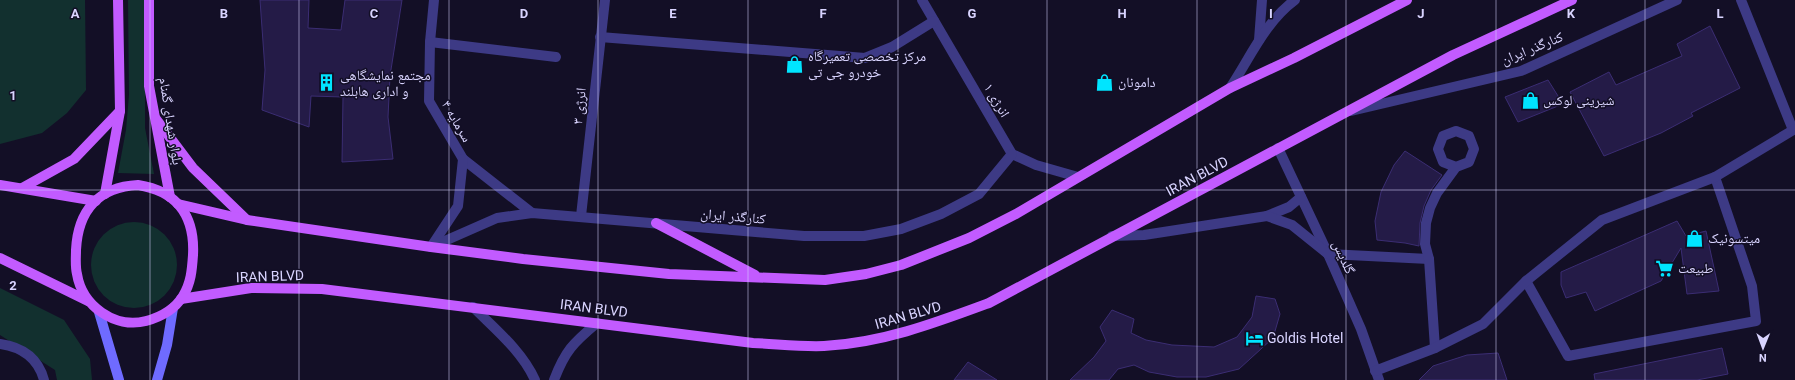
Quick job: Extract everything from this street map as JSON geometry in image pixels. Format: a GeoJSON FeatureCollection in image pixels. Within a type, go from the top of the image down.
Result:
{"type":"FeatureCollection","features":[{"type":"Feature","properties":{"kind":"main road"},"geometry":{"type":"LineString","coordinates":[[105,194],[120,111],[118,0]]}},
{"type":"Feature","properties":{"kind":"main road","name":"بلوار شهدای گمنام"},"geometry":{"type":"LineString","coordinates":[[149,0],[149,86],[170,197]]}},
{"type":"Feature","properties":{"kind":"main road"},"geometry":{"type":"LineString","coordinates":[[178,204],[247,220],[431,248],[669,274],[826,280],[866,274],[901,265],[970,238],[1016,214],[1230,88],[1294,58],[1407,0]]}},
{"type":"Feature","properties":{"kind":"main road","name":"IRAN BLVD"},"geometry":{"type":"LineString","coordinates":[[181,299],[251,288],[322,289],[753,343],[824,346],[878,340],[920,329],[989,303],[1453,55],[1572,0]]}},
{"type":"Feature","properties":{"kind":"main road"},"geometry":{"type":"LineString","coordinates":[[22,188],[74,159],[120,111]]}},
{"type":"Feature","properties":{"kind":"main road"},"geometry":{"type":"LineString","coordinates":[[155,118],[194,168],[247,220]]}},
{"type":"Feature","properties":{"kind":"main road"},"geometry":{"type":"LineString","coordinates":[[0,185],[96,201]]}},
{"type":"Feature","properties":{"kind":"main road"},"geometry":{"type":"LineString","coordinates":[[138,186],[160,191],[170,197],[178,204],[190,224],[193,246],[191,279],[181,299],[173,308],[154,319],[131,323],[120,321],[100,312],[90,302],[79,284],[76,273],[77,240],[82,219],[96,201],[115,189],[138,186]]}},
{"type":"Feature","properties":{"kind":"main road"},"geometry":{"type":"LineString","coordinates":[[656,223],[759,277]]}},
{"type":"Feature","properties":{"kind":"main road"},"geometry":{"type":"LineString","coordinates":[[0,258],[90,302]]}},
{"type":"Feature","properties":{"kind":"street","name":"سرمایه ۴"},"geometry":{"type":"LineString","coordinates":[[434,0],[430,42],[429,101],[463,159]]}},
{"type":"Feature","properties":{"kind":"street","name":"انرژی ۳"},"geometry":{"type":"LineString","coordinates":[[581,216],[605,0]]}},
{"type":"Feature","properties":{"kind":"street","name":"انرژی ۱"},"geometry":{"type":"LineString","coordinates":[[922,0],[1012,154]]}},
{"type":"Feature","properties":{"kind":"street"},"geometry":{"type":"LineString","coordinates":[[1259,40],[1262,0]]}},
{"type":"Feature","properties":{"kind":"street"},"geometry":{"type":"LineString","coordinates":[[1230,88],[1250,58],[1259,40],[1288,5],[1295,0]]}},
{"type":"Feature","properties":{"kind":"street","name":"کنارگذر ایران"},"geometry":{"type":"LineString","coordinates":[[1343,113],[1521,71],[1677,0]]}},
{"type":"Feature","properties":{"kind":"street"},"geometry":{"type":"LineString","coordinates":[[1377,375],[1483,324],[1526,280],[1602,220],[1715,177],[1794,130],[1741,0]]}},
{"type":"Feature","properties":{"kind":"street"},"geometry":{"type":"LineString","coordinates":[[600,38],[865,58],[892,47],[934,21]]}},
{"type":"Feature","properties":{"kind":"street"},"geometry":{"type":"LineString","coordinates":[[430,42],[556,57]]}},
{"type":"Feature","properties":{"kind":"street","name":"گلدیس"},"geometry":{"type":"LineString","coordinates":[[1278,148],[1361,328],[1377,375]]}},
{"type":"Feature","properties":{"kind":"street"},"geometry":{"type":"LineString","coordinates":[[1012,154],[1036,165],[1078,177]]}},
{"type":"Feature","properties":{"kind":"street","name":"کنارگذر ایران"},"geometry":{"type":"LineString","coordinates":[[431,248],[497,218],[532,213],[804,236],[864,236],[902,229],[941,214],[979,194],[1012,154]]}},
{"type":"Feature","properties":{"kind":"street"},"geometry":{"type":"LineString","coordinates":[[463,159],[532,213]]}},
{"type":"Feature","properties":{"kind":"street"},"geometry":{"type":"LineString","coordinates":[[431,248],[458,206],[463,159]]}},
{"type":"Feature","properties":{"kind":"street"},"geometry":{"type":"LineString","coordinates":[[1435,348],[1429,259],[1425,244],[1426,223],[1430,208],[1437,193],[1456,167]]}},
{"type":"Feature","properties":{"kind":"street"},"geometry":{"type":"LineString","coordinates":[[1526,280],[1568,356],[1756,321],[1752,286],[1715,177]]}},
{"type":"Feature","properties":{"kind":"street"},"geometry":{"type":"LineString","coordinates":[[1112,236],[1144,235],[1267,216],[1289,207],[1301,197]]}},
{"type":"Feature","properties":{"kind":"street"},"geometry":{"type":"LineString","coordinates":[[1267,216],[1292,225],[1328,254],[1429,259]]}},
{"type":"Feature","properties":{"kind":"street"},"geometry":{"type":"LineString","coordinates":[[473,307],[515,349],[535,380]]}},
{"type":"Feature","properties":{"kind":"street"},"geometry":{"type":"LineString","coordinates":[[157,380],[167,345],[173,308]]}},
{"type":"Feature","properties":{"kind":"street"},"geometry":{"type":"LineString","coordinates":[[100,312],[119,380]]}},
{"type":"Feature","properties":{"kind":"street"},"geometry":{"type":"LineString","coordinates":[[554,380],[562,359],[576,340],[597,323]]}},
{"type":"Feature","properties":{"kind":"street"},"geometry":{"type":"LineString","coordinates":[[0,344],[14,345],[27,353],[37,364],[44,380]]}},
{"type":"Feature","properties":{"kind":"green space"},"geometry":{"type":"Polygon","coordinates":[[[0,0],[85,0],[86,90],[67,113],[42,133],[0,144],[0,0]]]}},
{"type":"Feature","properties":{"kind":"green space"},"geometry":{"type":"Polygon","coordinates":[[[128,0],[145,0],[145,128],[154,174],[118,173],[126,130],[129,95],[128,0]]]}},
{"type":"Feature","properties":{"kind":"green space"},"geometry":{"type":"Polygon","coordinates":[[[134,222],[151,225],[165,234],[174,248],[177,265],[174,282],[165,296],[151,305],[134,308],[117,305],[103,296],[94,282],[91,265],[94,248],[103,234],[117,225],[134,222]]]}},
{"type":"Feature","properties":{"kind":"green space"},"geometry":{"type":"Polygon","coordinates":[[[0,288],[64,320],[90,359],[92,380],[57,380],[55,370],[0,335],[0,288]]]}},
{"type":"Feature","properties":{"kind":"building","name":"مجتمع نمایشگاهی و اداری هابلند"},"geometry":{"type":"Polygon","coordinates":[[[260,0],[309,0],[308,28],[341,30],[345,0],[402,0],[390,76],[388,117],[393,159],[342,162],[343,97],[311,96],[309,127],[262,110],[265,70],[260,0]]]}},
{"type":"Feature","properties":{"kind":"building"},"geometry":{"type":"Polygon","coordinates":[[[1710,26],[1740,88],[1691,113],[1693,116],[1661,133],[1604,156],[1570,92],[1609,72],[1616,85],[1682,56],[1677,44],[1710,26]]]}},
{"type":"Feature","properties":{"kind":"building"},"geometry":{"type":"Polygon","coordinates":[[[1548,80],[1563,104],[1518,122],[1505,97],[1548,80]]]}},
{"type":"Feature","properties":{"kind":"building"},"geometry":{"type":"Polygon","coordinates":[[[1405,151],[1442,175],[1431,190],[1424,206],[1420,223],[1419,246],[1377,240],[1375,221],[1381,192],[1394,165],[1405,151]]]}},
{"type":"Feature","properties":{"kind":"building"},"geometry":{"type":"Polygon","coordinates":[[[1677,221],[1686,236],[1706,231],[1719,291],[1687,294],[1681,248],[1661,281],[1595,311],[1586,292],[1566,298],[1561,285],[1561,272],[1677,221]]]}},
{"type":"Feature","properties":{"kind":"building","name":"Goldis Hotel"},"geometry":{"type":"Polygon","coordinates":[[[1256,296],[1275,299],[1280,314],[1273,338],[1239,369],[1206,377],[1177,377],[1149,372],[1134,365],[1118,369],[1109,380],[1070,380],[1094,357],[1106,341],[1100,327],[1112,310],[1134,319],[1131,333],[1146,340],[1172,345],[1214,347],[1237,337],[1252,317],[1256,296]]]}},
{"type":"Feature","properties":{"kind":"building"},"geometry":{"type":"Polygon","coordinates":[[[1722,348],[1728,374],[1697,380],[1595,380],[1594,374],[1722,348]]]}},
{"type":"Feature","properties":{"kind":"building"},"geometry":{"type":"Polygon","coordinates":[[[1498,353],[1507,380],[1419,380],[1433,366],[1467,355],[1498,353]]]}},
{"type":"Feature","properties":{"kind":"building"},"geometry":{"type":"Polygon","coordinates":[[[968,362],[997,380],[954,380],[968,362]]]}},
{"type":"Feature","properties":{"kind":"place","name":"مرکز تخصصی تعمیرگاه خودرو جی تی"},"geometry":{"type":"Point","coordinates":[795,64]}},
{"type":"Feature","properties":{"kind":"place","name":"دامونان"},"geometry":{"type":"Point","coordinates":[1105,82]}},
{"type":"Feature","properties":{"kind":"place","name":"مجتمع نمایشگاهی و اداری هابلند"},"geometry":{"type":"Point","coordinates":[327,83]}},
{"type":"Feature","properties":{"kind":"place","name":"شيرينی لوكس"},"geometry":{"type":"Point","coordinates":[1530,100]}},
{"type":"Feature","properties":{"kind":"place","name":"میتسونیک"},"geometry":{"type":"Point","coordinates":[1695,238]}},
{"type":"Feature","properties":{"kind":"place","name":"طبیعت"},"geometry":{"type":"Point","coordinates":[1665,268]}},
{"type":"Feature","properties":{"kind":"place","name":"Goldis Hotel"},"geometry":{"type":"Point","coordinates":[1254,338]}}]}
